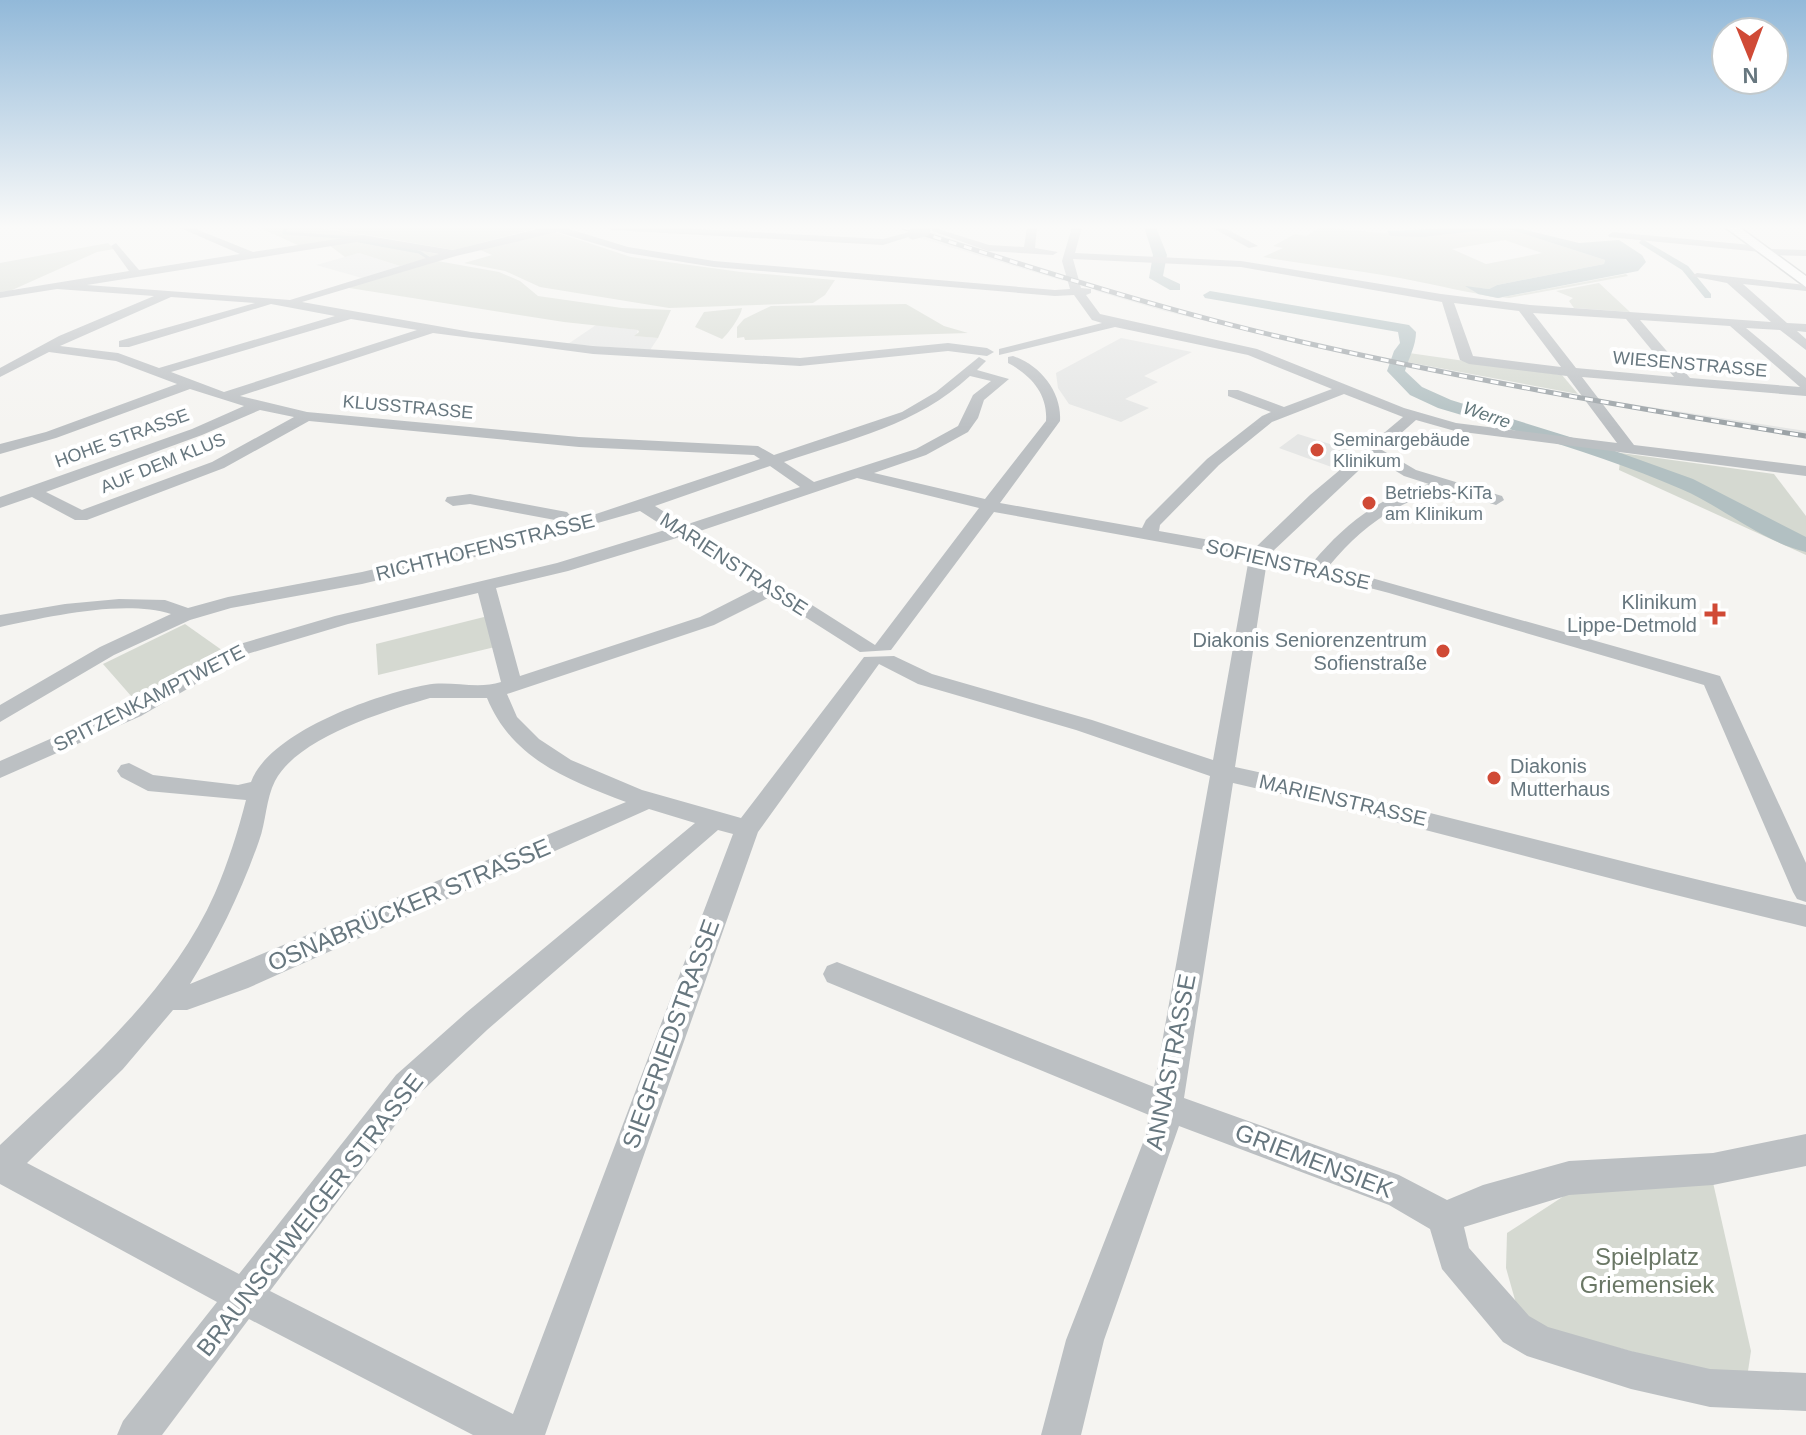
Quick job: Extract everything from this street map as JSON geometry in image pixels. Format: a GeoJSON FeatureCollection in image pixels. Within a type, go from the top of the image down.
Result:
{"type":"FeatureCollection","features":[{"type":"Feature","properties":{"kind":"street"},"geometry":{"type":"LineString","coordinates":[[0,373],[45,348],[169,294]]}},
{"type":"Feature","properties":{"kind":"street"},"geometry":{"type":"LineString","coordinates":[[183,294],[290,303],[430,330],[584,350],[800,362],[955,347],[994,360]]}},
{"type":"Feature","properties":{"kind":"street"},"geometry":{"type":"LineString","coordinates":[[290,303],[319,294]]}},
{"type":"Feature","properties":{"kind":"street"},"geometry":{"type":"LineString","coordinates":[[1081,294],[1096,317],[1252,352],[1412,416],[1478,431],[1806,471]]}},
{"type":"Feature","properties":{"kind":"street"},"geometry":{"type":"LineString","coordinates":[[1416,294],[1523,308],[1806,328]]}},
{"type":"Feature","properties":{"kind":"street"},"geometry":{"type":"LineString","coordinates":[[1747,294],[1806,346]]}},
{"type":"Feature","properties":{"kind":"street","name":"WIESENSTRASSE"},"geometry":{"type":"LineString","coordinates":[[1447,299],[1467,359],[1572,372],[1804,389]]}},
{"type":"Feature","properties":{"kind":"street"},"geometry":{"type":"LineString","coordinates":[[124,344],[274,301]]}},
{"type":"Feature","properties":{"kind":"street"},"geometry":{"type":"LineString","coordinates":[[1523,308],[1628,447]]}},
{"type":"Feature","properties":{"kind":"street"},"geometry":{"type":"LineString","coordinates":[[162,371],[351,314]]}},
{"type":"Feature","properties":{"kind":"street"},"geometry":{"type":"LineString","coordinates":[[1630,316],[1686,382]]}},
{"type":"Feature","properties":{"kind":"street","name":"RICHTHOFENSTRASSE"},"geometry":{"type":"LineString","coordinates":[[0,715],[107,651],[183,616],[228,603],[362,578],[571,527],[642,505],[907,415],[994,360],[1111,321]]}},
{"type":"Feature","properties":{"kind":"street"},"geometry":{"type":"LineString","coordinates":[[1733,323],[1804,389]]}},
{"type":"Feature","properties":{"kind":"street"},"geometry":{"type":"LineString","coordinates":[[224,397],[430,330]]}},
{"type":"Feature","properties":{"kind":"street","name":"KLUSSTRASSE"},"geometry":{"type":"LineString","coordinates":[[45,348],[118,357],[162,371],[188,385],[224,397],[307,416],[579,442],[758,451],[774,460]]}},
{"type":"Feature","properties":{"kind":"street","name":"SIEGFRIEDSTRASSE"},"geometry":{"type":"LineString","coordinates":[[525,1435],[747,829],[1053,421],[1053,405],[1037,376],[994,360]]}},
{"type":"Feature","properties":{"kind":"street","name":"SPITZENKAMPTWETE"},"geometry":{"type":"LineString","coordinates":[[0,770],[133,711],[240,650],[342,620],[562,567],[921,452],[963,429],[971,418],[978,398],[1002,379],[994,360]]}},
{"type":"Feature","properties":{"kind":"street"},"geometry":{"type":"LineString","coordinates":[[0,449],[51,435],[188,385]]}},
{"type":"Feature","properties":{"kind":"street"},"geometry":{"type":"LineString","coordinates":[[1150,533],[1152,524],[1213,462],[1267,419],[1344,389]]}},
{"type":"Feature","properties":{"kind":"street"},"geometry":{"type":"LineString","coordinates":[[1233,393],[1284,412]]}},
{"type":"Feature","properties":{"kind":"street","name":"HOHE STRASSE"},"geometry":{"type":"LineString","coordinates":[[0,503],[197,432],[256,406]]}},
{"type":"Feature","properties":{"kind":"street","name":"AUF DEM KLUS"},"geometry":{"type":"LineString","coordinates":[[32,491],[81,516],[218,465],[307,416]]}},
{"type":"Feature","properties":{"kind":"street"},"geometry":{"type":"LineString","coordinates":[[1259,554],[1412,416]]}},
{"type":"Feature","properties":{"kind":"street"},"geometry":{"type":"LineString","coordinates":[[1374,451],[1410,473],[1496,500]]}},
{"type":"Feature","properties":{"kind":"street"},"geometry":{"type":"LineString","coordinates":[[774,460],[811,487]]}},
{"type":"Feature","properties":{"kind":"street","name":"SOFIENSTRASSE"},"geometry":{"type":"LineString","coordinates":[[857,473],[990,504],[1259,554],[1622,652],[1713,681],[1806,892]]}},
{"type":"Feature","properties":{"kind":"street"},"geometry":{"type":"LineString","coordinates":[[1317,569],[1343,537],[1366,519],[1389,503],[1429,489]]}},
{"type":"Feature","properties":{"kind":"street"},"geometry":{"type":"LineString","coordinates":[[453,501],[470,499],[561,516],[571,527]]}},
{"type":"Feature","properties":{"kind":"street","name":"MARIENSTRASSE"},"geometry":{"type":"LineString","coordinates":[[642,505],[877,654],[925,679],[1084,725],[1222,772],[1368,805],[1676,886],[1806,916]]}},
{"type":"Feature","properties":{"kind":"street","name":"ANNASTRASSE"},"geometry":{"type":"LineString","coordinates":[[1061,1435],[1085,1340],[1162,1135],[1222,772],[1235,713],[1259,554]]}},
{"type":"Feature","properties":{"kind":"street"},"geometry":{"type":"LineString","coordinates":[[486,586],[506,717],[525,742],[576,775],[747,829]]}},
{"type":"Feature","properties":{"kind":"street"},"geometry":{"type":"LineString","coordinates":[[514,1435],[245,1297],[1,1166],[112,1059],[166,997],[227,896],[250,832],[260,789],[273,766],[288,752],[353,714],[429,691],[503,688],[707,621],[772,588]]}},
{"type":"Feature","properties":{"kind":"street"},"geometry":{"type":"LineString","coordinates":[[0,621],[85,608],[161,604],[171,606],[183,616]]}},
{"type":"Feature","properties":{"kind":"street"},"geometry":{"type":"LineString","coordinates":[[129,771],[148,783],[238,793],[260,789]]}},
{"type":"Feature","properties":{"kind":"street","name":"OSNABRÜCKER STRASSE"},"geometry":{"type":"LineString","coordinates":[[166,997],[187,998],[238,979],[637,807],[646,797]]}},
{"type":"Feature","properties":{"kind":"street","name":"BRAUNSCHWEIGER STRASSE"},"geometry":{"type":"LineString","coordinates":[[137,1435],[407,1085],[713,819]]}},
{"type":"Feature","properties":{"kind":"street","name":"GRIEMENSIEK"},"geometry":{"type":"LineString","coordinates":[[837,974],[1167,1107],[1399,1192],[1445,1218]]}},
{"type":"Feature","properties":{"kind":"street"},"geometry":{"type":"LineString","coordinates":[[1806,1150],[1713,1169],[1569,1178],[1483,1202],[1445,1218],[1454,1257],[1516,1329],[1540,1343],[1631,1370],[1710,1388],[1806,1392]]}},
{"type":"Feature","properties":{"kind":"shaded area"},"geometry":{"type":"Polygon","coordinates":[[[1106,294],[1121,294],[1319,345],[1581,396],[1585,400],[1317,348],[1106,294]]]}},
{"type":"Feature","properties":{"kind":"shaded area"},"geometry":{"type":"Polygon","coordinates":[[[1478,294],[1519,294],[1498,298],[1478,294]]]}},
{"type":"Feature","properties":{"kind":"shaded area"},"geometry":{"type":"Polygon","coordinates":[[[596,325],[638,330],[636,336],[658,338],[650,350],[568,344],[596,325]]]}},
{"type":"Feature","properties":{"kind":"shaded area"},"geometry":{"type":"Polygon","coordinates":[[[1121,338],[1192,352],[1144,376],[1158,382],[1125,399],[1149,408],[1121,422],[1069,404],[1058,388],[1056,373],[1121,338]]]}},
{"type":"Feature","properties":{"kind":"shaded area"},"geometry":{"type":"Polygon","coordinates":[[[1599,399],[1806,431],[1806,439],[1602,403],[1599,399]]]}},
{"type":"Feature","properties":{"kind":"shaded area","name":"Seminargebäude Klinikum"},"geometry":{"type":"Polygon","coordinates":[[[1298,434],[1356,452],[1337,469],[1279,448],[1298,434]]]}},
{"type":"Feature","properties":{"kind":"green space"},"geometry":{"type":"Polygon","coordinates":[[[387,294],[536,294],[622,308],[671,310],[658,338],[634,336],[638,330],[564,322],[387,294]]]}},
{"type":"Feature","properties":{"kind":"green space"},"geometry":{"type":"Polygon","coordinates":[[[583,294],[826,294],[813,303],[669,308],[583,294]]]}},
{"type":"Feature","properties":{"kind":"green space"},"geometry":{"type":"Polygon","coordinates":[[[1518,294],[1531,294],[1509,298],[1502,297],[1518,294]]]}},
{"type":"Feature","properties":{"kind":"green space"},"geometry":{"type":"Polygon","coordinates":[[[1563,294],[1611,294],[1630,312],[1574,308],[1569,301],[1573,298],[1563,294]]]}},
{"type":"Feature","properties":{"kind":"green space"},"geometry":{"type":"Polygon","coordinates":[[[906,304],[944,326],[968,333],[737,338],[737,327],[744,319],[771,306],[906,304]]]}},
{"type":"Feature","properties":{"kind":"green space"},"geometry":{"type":"Polygon","coordinates":[[[742,308],[734,325],[722,339],[695,327],[704,312],[742,308]]]}},
{"type":"Feature","properties":{"kind":"green space"},"geometry":{"type":"Polygon","coordinates":[[[1409,353],[1562,375],[1578,394],[1407,362],[1409,353]]]}},
{"type":"Feature","properties":{"kind":"green space"},"geometry":{"type":"Polygon","coordinates":[[[1621,453],[1774,474],[1806,516],[1806,555],[1619,470],[1621,453]]]}},
{"type":"Feature","properties":{"kind":"green space"},"geometry":{"type":"Polygon","coordinates":[[[488,616],[495,647],[378,675],[376,644],[488,616]]]}},
{"type":"Feature","properties":{"kind":"green space"},"geometry":{"type":"Polygon","coordinates":[[[185,624],[226,653],[139,705],[103,664],[185,624]]]}},
{"type":"Feature","properties":{"kind":"green space","name":"Spielplatz Griemensiek"},"geometry":{"type":"Polygon","coordinates":[[[1712,1178],[1751,1351],[1748,1371],[1721,1376],[1553,1330],[1519,1314],[1506,1268],[1507,1233],[1567,1194],[1712,1178]]]}},
{"type":"Feature","properties":{"kind":"waterway","name":"Werre"},"geometry":{"type":"LineString","coordinates":[[1210,295],[1403,328],[1408,332],[1408,344],[1402,351],[1396,371],[1416,391],[1444,404],[1608,455],[1686,483],[1806,545]]}},
{"type":"Feature","properties":{"kind":"railway"},"geometry":{"type":"LineString","coordinates":[[1118,294],[1342,351],[1474,378],[1806,436]]}},
{"type":"Feature","properties":{"kind":"place","name":"Seminargebäude Klinikum"},"geometry":{"type":"Point","coordinates":[1317,450]}},
{"type":"Feature","properties":{"kind":"place","name":"Betriebs-KiTa am Klinikum"},"geometry":{"type":"Point","coordinates":[1369,503]}},
{"type":"Feature","properties":{"kind":"place","name":"Klinikum Lippe-Detmold"},"geometry":{"type":"Point","coordinates":[1715,614]}},
{"type":"Feature","properties":{"kind":"place","name":"Diakonis Seniorenzentrum Sofienstraße"},"geometry":{"type":"Point","coordinates":[1443,651]}},
{"type":"Feature","properties":{"kind":"place","name":"Diakonis Mutterhaus"},"geometry":{"type":"Point","coordinates":[1494,778]}}]}
